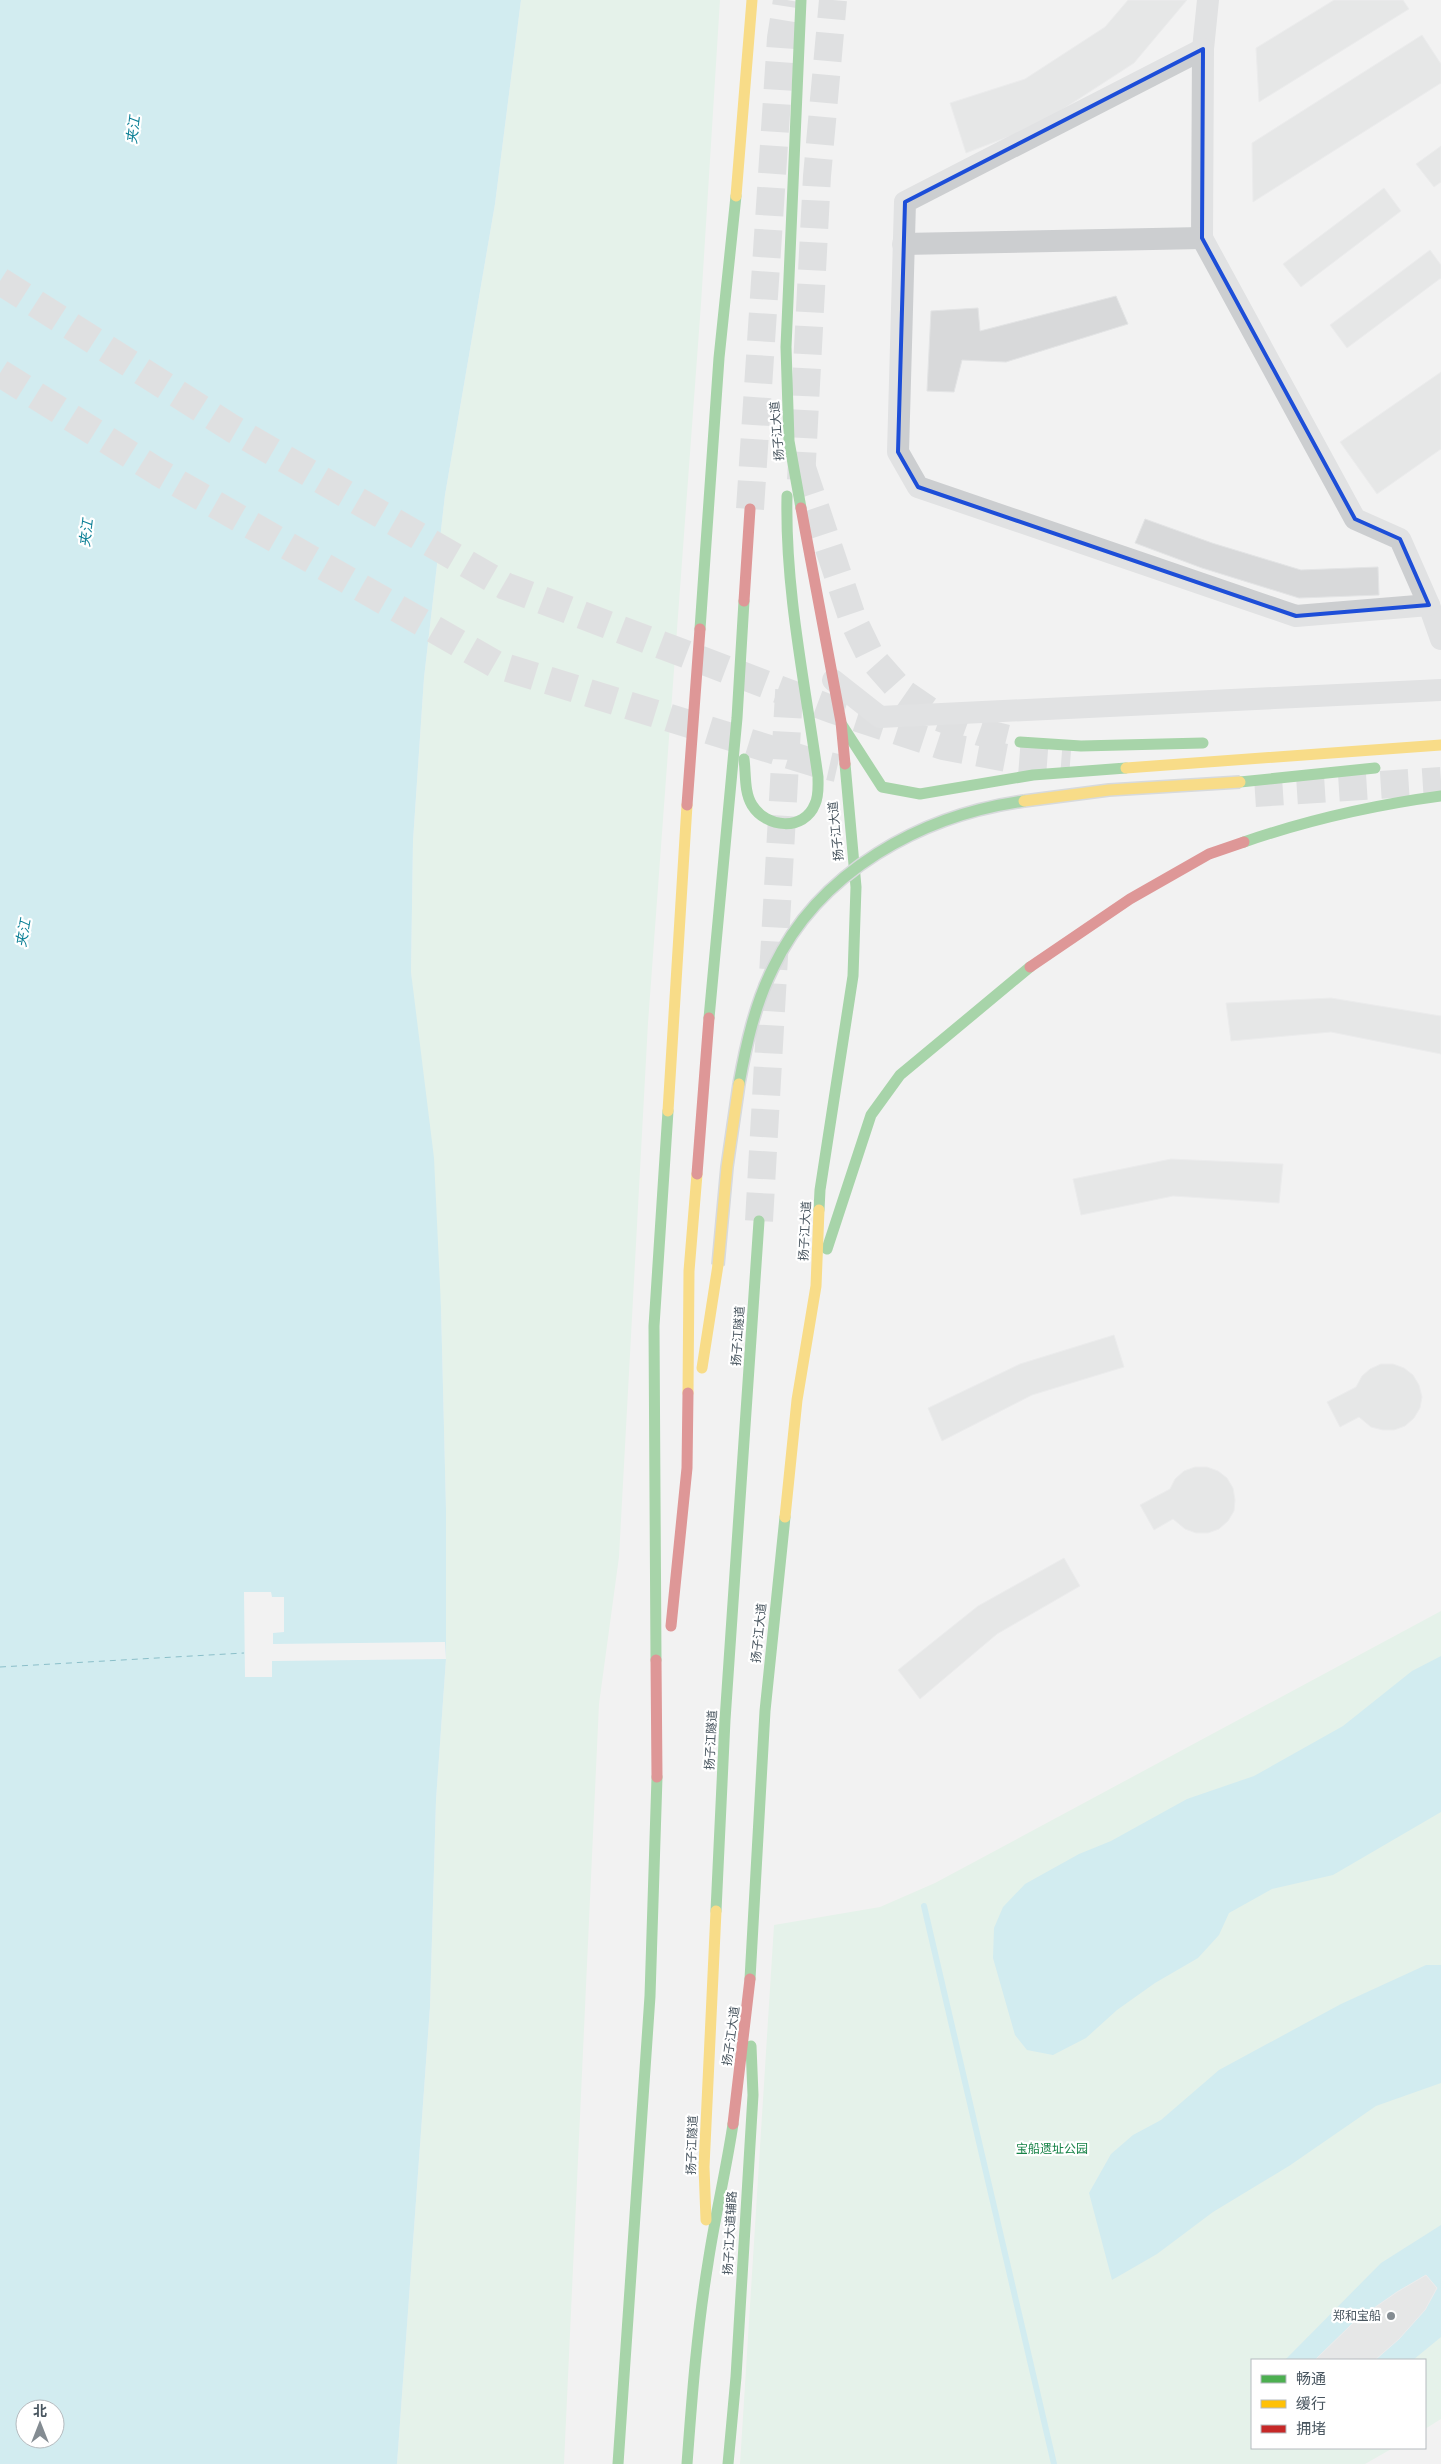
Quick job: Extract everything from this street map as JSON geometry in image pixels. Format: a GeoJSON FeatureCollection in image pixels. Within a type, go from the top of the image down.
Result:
{"type":"FeatureCollection","features":[{"type":"Feature","properties":{"kind":"main road"},"geometry":{"type":"LineString","coordinates":[[618,2464],[650,1996],[657,1772],[654,1326],[688,798],[718,378],[742,135],[752,0]]}},
{"type":"Feature","properties":{"kind":"main road","name":"扬子江大道"},"geometry":{"type":"LineString","coordinates":[[687,2464],[695,2351],[708,2261],[726,2173],[749,2004],[765,1711],[797,1400],[816,1286],[820,1190],[853,976],[856,887],[841,722],[789,441],[786,347],[801,0]]}},
{"type":"Feature","properties":{"kind":"main road"},"geometry":{"type":"LineString","coordinates":[[737,718],[750,803],[759,815],[772,824],[786,825],[802,820],[814,807],[818,792],[818,777],[798,658],[785,532],[789,441]]}},
{"type":"Feature","properties":{"kind":"main road"},"geometry":{"type":"LineString","coordinates":[[687,1468],[689,1271],[712,982],[737,718],[750,509]]}},
{"type":"Feature","properties":{"kind":"main road"},"geometry":{"type":"LineString","coordinates":[[841,722],[882,787],[920,794],[1032,775],[1441,745]]}},
{"type":"Feature","properties":{"kind":"main road"},"geometry":{"type":"LineString","coordinates":[[1020,742],[1081,746],[1213,742]]}},
{"type":"Feature","properties":{"kind":"main road"},"geometry":{"type":"LineString","coordinates":[[670,1634],[687,1468],[718,1265],[726,1170],[742,1066],[758,1003],[782,949],[811,908],[846,874],[882,848],[931,825],[985,807],[1056,796],[1147,786],[1240,782],[1384,767]]}},
{"type":"Feature","properties":{"kind":"main road"},"geometry":{"type":"LineString","coordinates":[[816,1286],[871,1115],[900,1075],[1035,964],[1130,898],[1208,854],[1292,826],[1389,803],[1441,796]]}},
{"type":"Feature","properties":{"kind":"main road","name":"扬子江隧道"},"geometry":{"type":"LineString","coordinates":[[708,2261],[704,2167],[724,1760],[759,1221]]}},
{"type":"Feature","properties":{"kind":"main road"},"geometry":{"type":"LineString","coordinates":[[657,1772],[668,1664]]}},
{"type":"Feature","properties":{"kind":"main road","name":"扬子江大道辅路"},"geometry":{"type":"LineString","coordinates":[[728,2464],[736,2377],[753,2095],[749,2004]]}},
{"type":"Feature","properties":{"kind":"street"},"geometry":{"type":"LineString","coordinates":[[1208,0],[1203,49],[1202,238],[1355,519],[1400,539],[1429,605],[1441,639]]}},
{"type":"Feature","properties":{"kind":"street"},"geometry":{"type":"LineString","coordinates":[[1203,49],[905,202],[898,452],[918,487],[1296,616],[1429,605]]}},
{"type":"Feature","properties":{"kind":"street"},"geometry":{"type":"LineString","coordinates":[[903,244],[1202,238]]}},
{"type":"Feature","properties":{"kind":"street"},"geometry":{"type":"LineString","coordinates":[[833,680],[880,717],[1441,690]]}},
{"type":"Feature","properties":{"kind":"highlighted area"},"geometry":{"type":"Polygon","coordinates":[[[1203,49],[1202,238],[1355,519],[1400,539],[1429,605],[1296,616],[918,487],[898,452],[905,202],[1203,49]]]}},
{"type":"Feature","properties":{"kind":"green space"},"geometry":{"type":"Polygon","coordinates":[[[521,0],[720,0],[701,304],[648,1023],[619,1557],[599,1704],[564,2464],[397,2464],[430,2007],[436,1800],[446,1659],[446,1509],[441,1307],[411,972],[413,841],[424,678],[445,495],[495,204],[521,0]]]}},
{"type":"Feature","properties":{"kind":"green space","name":"宝船遗址公园"},"geometry":{"type":"Polygon","coordinates":[[[1441,1611],[1441,2419],[1426,2428],[1426,2359],[1251,2359],[1251,2449],[1391,2449],[1365,2464],[740,2464],[774,1925],[880,1907],[935,1883],[1441,1611]]]}},
{"type":"Feature","properties":{"kind":"water","name":"夹江"},"geometry":{"type":"Polygon","coordinates":[[[0,0],[521,0],[495,204],[445,495],[424,678],[413,841],[411,972],[434,1158],[441,1307],[446,1509],[446,1659],[436,1800],[430,2007],[397,2464],[0,2464],[0,0]]]}},
{"type":"Feature","properties":{"kind":"water"},"geometry":{"type":"Polygon","coordinates":[[[1441,1656],[1441,1812],[1333,1875],[1272,1889],[1229,1913],[1219,1935],[1198,1958],[1155,1983],[1117,2010],[1086,2038],[1053,2055],[1027,2050],[1015,2035],[993,1958],[994,1928],[1003,1907],[1025,1884],[1079,1854],[1111,1841],[1187,1799],[1254,1776],[1343,1726],[1412,1671],[1441,1656]]]}},
{"type":"Feature","properties":{"kind":"water"},"geometry":{"type":"Polygon","coordinates":[[[1426,1965],[1441,1965],[1441,2083],[1376,2106],[1289,2166],[1213,2212],[1157,2254],[1112,2280],[1089,2193],[1111,2154],[1133,2135],[1161,2120],[1219,2070],[1341,2004],[1426,1965]]]}},
{"type":"Feature","properties":{"kind":"water"},"geometry":{"type":"Polygon","coordinates":[[[1441,2225],[1441,2337],[1414,2359],[1376,2359],[1409,2327],[1431,2299],[1437,2288],[1426,2275],[1397,2292],[1354,2322],[1316,2359],[1286,2359],[1381,2263],[1441,2225]]]}},
{"type":"Feature","properties":{"kind":"pier"},"geometry":{"type":"Polygon","coordinates":[[[244,1592],[271,1592],[272,1597],[284,1597],[284,1632],[273,1633],[273,1644],[445,1642],[446,1659],[272,1661],[272,1677],[245,1677],[244,1592]]]}},
{"type":"Feature","properties":{"kind":"building"},"geometry":{"type":"Polygon","coordinates":[[[1128,0],[1187,0],[1134,63],[1037,126],[966,153],[950,103],[1025,79],[1105,27],[1128,0]]]}},
{"type":"Feature","properties":{"kind":"building"},"geometry":{"type":"Polygon","coordinates":[[[1334,0],[1403,0],[1409,9],[1259,102],[1256,48],[1334,0]]]}},
{"type":"Feature","properties":{"kind":"building"},"geometry":{"type":"Polygon","coordinates":[[[1422,35],[1441,64],[1441,83],[1253,202],[1252,143],[1422,35]]]}},
{"type":"Feature","properties":{"kind":"building"},"geometry":{"type":"Polygon","coordinates":[[[1441,146],[1441,182],[1434,187],[1416,164],[1441,146]]]}},
{"type":"Feature","properties":{"kind":"building"},"geometry":{"type":"Polygon","coordinates":[[[1384,188],[1401,211],[1301,287],[1283,264],[1384,188]]]}},
{"type":"Feature","properties":{"kind":"building"},"geometry":{"type":"Polygon","coordinates":[[[1430,250],[1441,265],[1441,278],[1347,348],[1330,325],[1430,250]]]}},
{"type":"Feature","properties":{"kind":"building"},"geometry":{"type":"Polygon","coordinates":[[[1116,296],[1128,324],[1006,362],[962,360],[954,392],[927,391],[931,311],[978,308],[980,331],[1116,296]]]}},
{"type":"Feature","properties":{"kind":"building"},"geometry":{"type":"Polygon","coordinates":[[[1441,372],[1441,449],[1377,494],[1340,442],[1441,372]]]}},
{"type":"Feature","properties":{"kind":"building"},"geometry":{"type":"Polygon","coordinates":[[[1145,519],[1212,543],[1301,570],[1378,567],[1379,595],[1299,598],[1202,568],[1135,543],[1145,519]]]}},
{"type":"Feature","properties":{"kind":"building"},"geometry":{"type":"Polygon","coordinates":[[[1331,998],[1441,1016],[1441,1054],[1331,1032],[1231,1041],[1226,1003],[1331,998]]]}},
{"type":"Feature","properties":{"kind":"building"},"geometry":{"type":"Polygon","coordinates":[[[1171,1159],[1283,1164],[1279,1203],[1173,1196],[1081,1215],[1073,1179],[1171,1159]]]}},
{"type":"Feature","properties":{"kind":"building"},"geometry":{"type":"Polygon","coordinates":[[[1114,1335],[1124,1367],[1032,1395],[942,1441],[928,1408],[1020,1364],[1114,1335]]]}},
{"type":"Feature","properties":{"kind":"building"},"geometry":{"type":"Polygon","coordinates":[[[1381,1364],[1393,1364],[1404,1368],[1413,1375],[1419,1385],[1422,1397],[1420,1408],[1414,1418],[1405,1426],[1394,1430],[1371,1427],[1359,1417],[1340,1427],[1327,1402],[1356,1387],[1362,1376],[1370,1369],[1381,1364]]]}},
{"type":"Feature","properties":{"kind":"building"},"geometry":{"type":"Polygon","coordinates":[[[1195,1467],[1207,1467],[1218,1471],[1227,1478],[1233,1488],[1235,1500],[1234,1511],[1228,1521],[1219,1529],[1208,1533],[1196,1533],[1185,1529],[1173,1519],[1154,1530],[1140,1505],[1170,1489],[1175,1479],[1184,1471],[1195,1467]]]}},
{"type":"Feature","properties":{"kind":"building"},"geometry":{"type":"Polygon","coordinates":[[[1064,1558],[1080,1586],[997,1634],[920,1699],[898,1670],[978,1606],[1064,1558]]]}},
{"type":"Feature","properties":{"kind":"building","name":"郑和宝船"},"geometry":{"type":"Polygon","coordinates":[[[1426,2275],[1437,2288],[1425,2310],[1399,2339],[1376,2359],[1316,2359],[1354,2322],[1397,2292],[1426,2275]]]}},
{"type":"Feature","properties":{"kind":"waterway"},"geometry":{"type":"LineString","coordinates":[[924,1906],[1054,2464]]}},
{"type":"Feature","properties":{"kind":"ferry route"},"geometry":{"type":"LineString","coordinates":[[0,1667],[244,1653]]}},
{"type":"Feature","properties":{"kind":"tunnel"},"geometry":{"type":"LineString","coordinates":[[750,509],[781,38],[787,0]]}},
{"type":"Feature","properties":{"kind":"tunnel"},"geometry":{"type":"LineString","coordinates":[[801,480],[817,176],[833,0]]}},
{"type":"Feature","properties":{"kind":"tunnel"},"geometry":{"type":"LineString","coordinates":[[0,281],[233,429],[505,586],[831,709],[943,746],[1017,760],[1070,764]]}},
{"type":"Feature","properties":{"kind":"tunnel"},"geometry":{"type":"LineString","coordinates":[[0,373],[158,472],[495,664],[815,763],[837,768]]}},
{"type":"Feature","properties":{"kind":"tunnel"},"geometry":{"type":"LineString","coordinates":[[802,468],[853,620],[871,657],[902,692],[938,717],[980,732],[1020,742]]}},
{"type":"Feature","properties":{"kind":"tunnel"},"geometry":{"type":"LineString","coordinates":[[759,1221],[790,676]]}},
{"type":"Feature","properties":{"kind":"tunnel"},"geometry":{"type":"LineString","coordinates":[[1255,793],[1441,781]]}},
{"type":"Feature","properties":{"kind":"traffic: fast"},"geometry":{"type":"LineString","coordinates":[[801,0],[786,347],[789,441],[801,508]]}},
{"type":"Feature","properties":{"kind":"traffic: fast"},"geometry":{"type":"LineString","coordinates":[[700,629],[719,358],[736,196]]}},
{"type":"Feature","properties":{"kind":"traffic: fast"},"geometry":{"type":"LineString","coordinates":[[744,759],[749,800],[758,813],[775,822],[785,824],[794,823],[810,813],[817,798],[818,777],[789,567],[787,496]]}},
{"type":"Feature","properties":{"kind":"traffic: fast"},"geometry":{"type":"LineString","coordinates":[[709,1018],[737,718],[744,601]]}},
{"type":"Feature","properties":{"kind":"traffic: fast"},"geometry":{"type":"LineString","coordinates":[[842,725],[882,787],[920,794],[1033,775],[1126,768]]}},
{"type":"Feature","properties":{"kind":"traffic: fast"},"geometry":{"type":"LineString","coordinates":[[1020,742],[1081,746],[1203,743]]}},
{"type":"Feature","properties":{"kind":"traffic: fast"},"geometry":{"type":"LineString","coordinates":[[819,1210],[820,1190],[853,976],[856,887],[845,764]]}},
{"type":"Feature","properties":{"kind":"traffic: fast"},"geometry":{"type":"LineString","coordinates":[[1240,782],[1375,768]]}},
{"type":"Feature","properties":{"kind":"traffic: fast"},"geometry":{"type":"LineString","coordinates":[[1244,842],[1341,814],[1441,796]]}},
{"type":"Feature","properties":{"kind":"traffic: fast"},"geometry":{"type":"LineString","coordinates":[[739,1084],[752,1025],[761,996],[773,968],[793,934],[817,903],[846,876],[878,853],[912,834],[948,819],[986,808],[1024,801]]}},
{"type":"Feature","properties":{"kind":"traffic: fast"},"geometry":{"type":"LineString","coordinates":[[827,1249],[871,1115],[900,1075],[1030,967]]}},
{"type":"Feature","properties":{"kind":"traffic: fast"},"geometry":{"type":"LineString","coordinates":[[656,1660],[654,1326],[668,1111]]}},
{"type":"Feature","properties":{"kind":"traffic: fast"},"geometry":{"type":"LineString","coordinates":[[716,1911],[725,1720],[759,1221]]}},
{"type":"Feature","properties":{"kind":"traffic: fast"},"geometry":{"type":"LineString","coordinates":[[750,1979],[765,1711],[785,1517]]}},
{"type":"Feature","properties":{"kind":"traffic: fast"},"geometry":{"type":"LineString","coordinates":[[618,2464],[650,1996],[657,1777]]}},
{"type":"Feature","properties":{"kind":"traffic: fast"},"geometry":{"type":"LineString","coordinates":[[728,2464],[736,2377],[753,2095],[751,2046]]}},
{"type":"Feature","properties":{"kind":"traffic: fast"},"geometry":{"type":"LineString","coordinates":[[687,2464],[695,2363],[704,2288],[733,2124]]}},
{"type":"Feature","properties":{"kind":"traffic: slow"},"geometry":{"type":"LineString","coordinates":[[736,196],[752,0]]}},
{"type":"Feature","properties":{"kind":"traffic: slow"},"geometry":{"type":"LineString","coordinates":[[1126,768],[1441,745]]}},
{"type":"Feature","properties":{"kind":"traffic: slow"},"geometry":{"type":"LineString","coordinates":[[1024,801],[1109,790],[1240,782]]}},
{"type":"Feature","properties":{"kind":"traffic: slow"},"geometry":{"type":"LineString","coordinates":[[668,1111],[687,805]]}},
{"type":"Feature","properties":{"kind":"traffic: slow"},"geometry":{"type":"LineString","coordinates":[[718,1265],[727,1167],[739,1084]]}},
{"type":"Feature","properties":{"kind":"traffic: slow"},"geometry":{"type":"LineString","coordinates":[[688,1393],[689,1271],[697,1174]]}},
{"type":"Feature","properties":{"kind":"traffic: slow"},"geometry":{"type":"LineString","coordinates":[[785,1517],[797,1400],[816,1286],[819,1210]]}},
{"type":"Feature","properties":{"kind":"traffic: slow"},"geometry":{"type":"LineString","coordinates":[[702,1368],[718,1265]]}},
{"type":"Feature","properties":{"kind":"traffic: slow"},"geometry":{"type":"LineString","coordinates":[[706,2220],[704,2167],[716,1911]]}},
{"type":"Feature","properties":{"kind":"traffic: jam"},"geometry":{"type":"LineString","coordinates":[[801,508],[841,722],[845,764]]}},
{"type":"Feature","properties":{"kind":"traffic: jam"},"geometry":{"type":"LineString","coordinates":[[744,601],[750,509]]}},
{"type":"Feature","properties":{"kind":"traffic: jam"},"geometry":{"type":"LineString","coordinates":[[687,805],[700,629]]}},
{"type":"Feature","properties":{"kind":"traffic: jam"},"geometry":{"type":"LineString","coordinates":[[1030,967],[1130,899],[1209,854],[1244,842]]}},
{"type":"Feature","properties":{"kind":"traffic: jam"},"geometry":{"type":"LineString","coordinates":[[697,1174],[709,1018]]}},
{"type":"Feature","properties":{"kind":"traffic: jam"},"geometry":{"type":"LineString","coordinates":[[671,1626],[687,1468],[688,1393]]}},
{"type":"Feature","properties":{"kind":"traffic: jam"},"geometry":{"type":"LineString","coordinates":[[656,1660],[657,1777]]}},
{"type":"Feature","properties":{"kind":"traffic: jam"},"geometry":{"type":"LineString","coordinates":[[733,2124],[750,1979]]}},
{"type":"Feature","properties":{"kind":"place","name":"郑和宝船"},"geometry":{"type":"Point","coordinates":[1391,2316]}}]}
